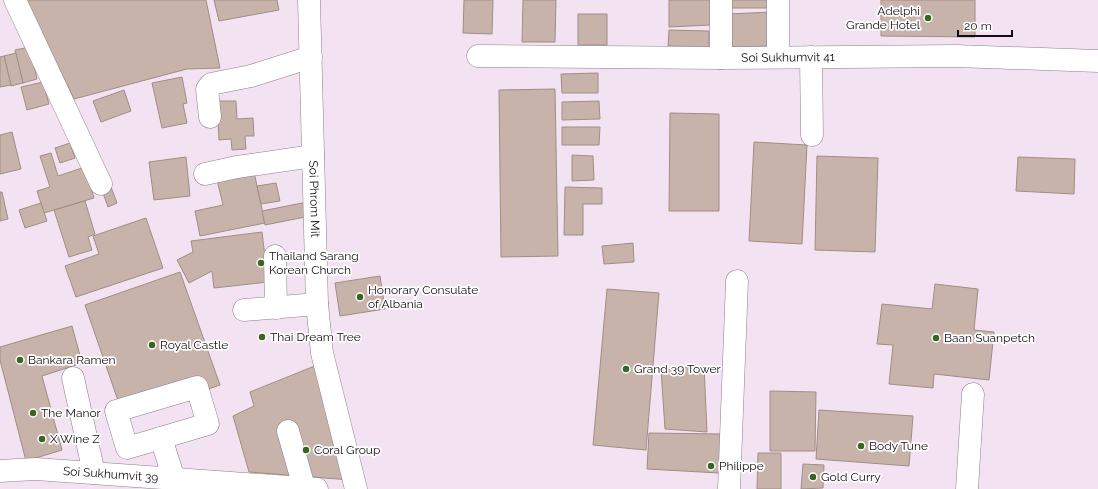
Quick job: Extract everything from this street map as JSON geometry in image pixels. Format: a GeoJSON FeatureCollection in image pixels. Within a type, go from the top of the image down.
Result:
{"type":"FeatureCollection","features":[{"type":"Feature","properties":{"kind":"street"},"geometry":{"type":"LineString","coordinates":[[15,0],[101,184]]}},
{"type":"Feature","properties":{"kind":"street","name":"Soi Phrom Mit"},"geometry":{"type":"LineString","coordinates":[[309,0],[317,304],[322,353],[356,489]]}},
{"type":"Feature","properties":{"kind":"street"},"geometry":{"type":"LineString","coordinates":[[721,0],[721,58]]}},
{"type":"Feature","properties":{"kind":"street"},"geometry":{"type":"LineString","coordinates":[[778,0],[778,57]]}},
{"type":"Feature","properties":{"kind":"street","name":"Soi Sukhumvit 41"},"geometry":{"type":"LineString","coordinates":[[478,56],[721,58],[956,56],[1098,61]]}},
{"type":"Feature","properties":{"kind":"street"},"geometry":{"type":"LineString","coordinates":[[210,118],[207,89],[211,84],[257,74],[311,57]]}},
{"type":"Feature","properties":{"kind":"street"},"geometry":{"type":"LineString","coordinates":[[812,57],[812,135]]}},
{"type":"Feature","properties":{"kind":"street"},"geometry":{"type":"LineString","coordinates":[[205,174],[237,167],[313,156]]}},
{"type":"Feature","properties":{"kind":"street"},"geometry":{"type":"LineString","coordinates":[[275,256],[276,308]]}},
{"type":"Feature","properties":{"kind":"street"},"geometry":{"type":"LineString","coordinates":[[729,489],[737,281]]}},
{"type":"Feature","properties":{"kind":"street"},"geometry":{"type":"LineString","coordinates":[[244,310],[317,304]]}},
{"type":"Feature","properties":{"kind":"street"},"geometry":{"type":"LineString","coordinates":[[73,378],[94,473]]}},
{"type":"Feature","properties":{"kind":"street"},"geometry":{"type":"LineString","coordinates":[[967,489],[973,394]]}},
{"type":"Feature","properties":{"kind":"street"},"geometry":{"type":"LineString","coordinates":[[288,431],[310,488]]}},
{"type":"Feature","properties":{"kind":"street"},"geometry":{"type":"LineString","coordinates":[[161,438],[174,479]]}},
{"type":"Feature","properties":{"kind":"street","name":"Soi Sukhumvit 39"},"geometry":{"type":"LineString","coordinates":[[0,471],[36,470],[94,473],[122,482],[174,479],[310,488]]}},
{"type":"Feature","properties":{"kind":"building"},"geometry":{"type":"Polygon","coordinates":[[[26,0],[206,0],[220,68],[187,69],[74,99],[26,0]]]}},
{"type":"Feature","properties":{"kind":"building"},"geometry":{"type":"Polygon","coordinates":[[[214,0],[277,0],[279,10],[219,21],[214,0]]]}},
{"type":"Feature","properties":{"kind":"building"},"geometry":{"type":"Polygon","coordinates":[[[464,0],[493,0],[492,34],[463,33],[464,0]]]}},
{"type":"Feature","properties":{"kind":"building"},"geometry":{"type":"Polygon","coordinates":[[[523,0],[556,0],[555,42],[522,42],[523,0]]]}},
{"type":"Feature","properties":{"kind":"building"},"geometry":{"type":"Polygon","coordinates":[[[669,0],[712,0],[711,25],[669,27],[669,0]]]}},
{"type":"Feature","properties":{"kind":"building"},"geometry":{"type":"Polygon","coordinates":[[[729,0],[773,0],[773,8],[729,8],[729,0]]]}},
{"type":"Feature","properties":{"kind":"building","name":"Adelphi Grande Hotel"},"geometry":{"type":"Polygon","coordinates":[[[881,0],[975,0],[975,37],[881,36],[881,0]]]}},
{"type":"Feature","properties":{"kind":"building"},"geometry":{"type":"Polygon","coordinates":[[[772,12],[774,46],[730,47],[729,14],[772,12]]]}},
{"type":"Feature","properties":{"kind":"building"},"geometry":{"type":"Polygon","coordinates":[[[578,14],[607,14],[607,45],[578,45],[578,14]]]}},
{"type":"Feature","properties":{"kind":"building"},"geometry":{"type":"Polygon","coordinates":[[[669,30],[709,31],[709,47],[668,46],[669,30]]]}},
{"type":"Feature","properties":{"kind":"building"},"geometry":{"type":"Polygon","coordinates":[[[30,47],[37,79],[23,83],[15,50],[30,47]]]}},
{"type":"Feature","properties":{"kind":"building"},"geometry":{"type":"Polygon","coordinates":[[[16,53],[23,83],[11,86],[4,56],[16,53]]]}},
{"type":"Feature","properties":{"kind":"building"},"geometry":{"type":"Polygon","coordinates":[[[4,56],[11,85],[0,87],[0,57],[4,56]]]}},
{"type":"Feature","properties":{"kind":"building"},"geometry":{"type":"Polygon","coordinates":[[[598,73],[598,93],[562,93],[561,74],[598,73]]]}},
{"type":"Feature","properties":{"kind":"building"},"geometry":{"type":"Polygon","coordinates":[[[182,77],[187,103],[183,104],[187,123],[162,128],[152,83],[182,77]]]}},
{"type":"Feature","properties":{"kind":"building"},"geometry":{"type":"Polygon","coordinates":[[[43,82],[49,104],[27,110],[21,87],[43,82]]]}},
{"type":"Feature","properties":{"kind":"building"},"geometry":{"type":"Polygon","coordinates":[[[555,89],[558,256],[501,257],[499,90],[555,89]]]}},
{"type":"Feature","properties":{"kind":"building"},"geometry":{"type":"Polygon","coordinates":[[[124,90],[131,111],[101,122],[93,101],[124,90]]]}},
{"type":"Feature","properties":{"kind":"building"},"geometry":{"type":"Polygon","coordinates":[[[217,101],[236,101],[237,119],[253,118],[254,136],[245,136],[246,149],[232,150],[231,139],[219,140],[217,101]]]}},
{"type":"Feature","properties":{"kind":"building"},"geometry":{"type":"Polygon","coordinates":[[[599,101],[600,119],[562,120],[562,102],[599,101]]]}},
{"type":"Feature","properties":{"kind":"building"},"geometry":{"type":"Polygon","coordinates":[[[670,113],[719,114],[719,211],[669,211],[670,113]]]}},
{"type":"Feature","properties":{"kind":"building"},"geometry":{"type":"Polygon","coordinates":[[[562,127],[600,127],[599,145],[562,145],[562,127]]]}},
{"type":"Feature","properties":{"kind":"building"},"geometry":{"type":"Polygon","coordinates":[[[12,132],[21,169],[0,174],[0,135],[12,132]]]}},
{"type":"Feature","properties":{"kind":"building"},"geometry":{"type":"Polygon","coordinates":[[[754,142],[807,145],[802,244],[749,241],[754,142]]]}},
{"type":"Feature","properties":{"kind":"building"},"geometry":{"type":"Polygon","coordinates":[[[70,143],[75,158],[60,163],[55,148],[70,143]]]}},
{"type":"Feature","properties":{"kind":"building"},"geometry":{"type":"Polygon","coordinates":[[[51,153],[58,176],[85,167],[94,198],[44,213],[37,191],[50,187],[40,156],[51,153]]]}},
{"type":"Feature","properties":{"kind":"building"},"geometry":{"type":"Polygon","coordinates":[[[572,155],[593,156],[594,180],[572,181],[572,155]]]}},
{"type":"Feature","properties":{"kind":"building"},"geometry":{"type":"Polygon","coordinates":[[[817,156],[878,158],[875,252],[815,250],[817,156]]]}},
{"type":"Feature","properties":{"kind":"building"},"geometry":{"type":"Polygon","coordinates":[[[186,157],[190,196],[154,200],[149,162],[186,157]]]}},
{"type":"Feature","properties":{"kind":"building"},"geometry":{"type":"Polygon","coordinates":[[[1018,157],[1075,159],[1074,194],[1016,191],[1018,157]]]}},
{"type":"Feature","properties":{"kind":"building"},"geometry":{"type":"Polygon","coordinates":[[[254,172],[265,223],[200,236],[195,211],[223,205],[217,180],[254,172]]]}},
{"type":"Feature","properties":{"kind":"building"},"geometry":{"type":"Polygon","coordinates":[[[276,183],[280,201],[261,204],[257,186],[276,183]]]}},
{"type":"Feature","properties":{"kind":"building"},"geometry":{"type":"Polygon","coordinates":[[[111,187],[117,203],[108,207],[102,190],[111,187]]]}},
{"type":"Feature","properties":{"kind":"building"},"geometry":{"type":"Polygon","coordinates":[[[565,187],[602,188],[602,204],[583,204],[583,235],[564,235],[565,187]]]}},
{"type":"Feature","properties":{"kind":"building"},"geometry":{"type":"Polygon","coordinates":[[[0,192],[2,192],[8,219],[0,221],[0,192]]]}},
{"type":"Feature","properties":{"kind":"building"},"geometry":{"type":"Polygon","coordinates":[[[85,201],[95,234],[88,237],[92,250],[69,257],[54,210],[85,201]]]}},
{"type":"Feature","properties":{"kind":"building"},"geometry":{"type":"Polygon","coordinates":[[[307,202],[310,216],[265,225],[262,211],[307,202]]]}},
{"type":"Feature","properties":{"kind":"building"},"geometry":{"type":"Polygon","coordinates":[[[41,203],[47,221],[25,228],[19,210],[41,203]]]}},
{"type":"Feature","properties":{"kind":"building"},"geometry":{"type":"Polygon","coordinates":[[[146,218],[163,268],[76,297],[65,266],[99,254],[93,236],[146,218]]]}},
{"type":"Feature","properties":{"kind":"building"},"geometry":{"type":"Polygon","coordinates":[[[262,232],[268,282],[214,288],[212,271],[189,283],[177,260],[193,252],[191,241],[262,232]]]}},
{"type":"Feature","properties":{"kind":"building"},"geometry":{"type":"Polygon","coordinates":[[[633,243],[634,262],[604,264],[602,246],[633,243]]]}},
{"type":"Feature","properties":{"kind":"building","name":"Royal Castle"},"geometry":{"type":"Polygon","coordinates":[[[180,272],[220,385],[124,418],[85,305],[180,272]]]}},
{"type":"Feature","properties":{"kind":"building"},"geometry":{"type":"Polygon","coordinates":[[[380,276],[385,309],[340,316],[335,283],[380,276]]]}},
{"type":"Feature","properties":{"kind":"building","name":"Baan Suanpetch"},"geometry":{"type":"Polygon","coordinates":[[[935,284],[978,289],[974,330],[994,332],[989,380],[934,374],[933,388],[889,384],[893,345],[877,344],[882,304],[932,309],[935,284]]]}},
{"type":"Feature","properties":{"kind":"building","name":"Grand 39 Tower"},"geometry":{"type":"Polygon","coordinates":[[[607,289],[659,293],[646,450],[593,445],[607,289]]]}},
{"type":"Feature","properties":{"kind":"building","name":"The Manor"},"geometry":{"type":"Polygon","coordinates":[[[72,326],[82,363],[42,376],[62,450],[26,461],[0,360],[0,347],[72,326]]]}},
{"type":"Feature","properties":{"kind":"building"},"geometry":{"type":"Polygon","coordinates":[[[322,363],[350,480],[249,472],[233,416],[254,406],[250,392],[322,363]]]}},
{"type":"Feature","properties":{"kind":"building"},"geometry":{"type":"Polygon","coordinates":[[[704,366],[707,432],[665,429],[661,370],[704,366]]]}},
{"type":"Feature","properties":{"kind":"building"},"geometry":{"type":"Polygon","coordinates":[[[770,391],[816,392],[815,451],[770,451],[770,391]]]}},
{"type":"Feature","properties":{"kind":"building"},"geometry":{"type":"Polygon","coordinates":[[[819,410],[913,416],[909,466],[816,459],[819,410]]]}},
{"type":"Feature","properties":{"kind":"building"},"geometry":{"type":"Polygon","coordinates":[[[649,433],[721,434],[719,473],[647,469],[649,433]]]}},
{"type":"Feature","properties":{"kind":"building"},"geometry":{"type":"Polygon","coordinates":[[[758,453],[781,453],[781,489],[757,489],[758,453]]]}},
{"type":"Feature","properties":{"kind":"building","name":"Gold Curry"},"geometry":{"type":"Polygon","coordinates":[[[803,464],[824,465],[823,488],[801,489],[803,464]]]}},
{"type":"Feature","properties":{"kind":"place","name":"Adelphi Grande Hotel"},"geometry":{"type":"Point","coordinates":[928,18]}},
{"type":"Feature","properties":{"kind":"place","name":"Thailand Sarang Korean Church"},"geometry":{"type":"Point","coordinates":[261,263]}},
{"type":"Feature","properties":{"kind":"place","name":"Honorary Consulate of Albania"},"geometry":{"type":"Point","coordinates":[360,297]}},
{"type":"Feature","properties":{"kind":"place","name":"Thai Dream Tree"},"geometry":{"type":"Point","coordinates":[262,337]}},
{"type":"Feature","properties":{"kind":"place","name":"Baan Suanpetch"},"geometry":{"type":"Point","coordinates":[936,338]}},
{"type":"Feature","properties":{"kind":"place","name":"Royal Castle"},"geometry":{"type":"Point","coordinates":[152,345]}},
{"type":"Feature","properties":{"kind":"place","name":"Bankara Ramen"},"geometry":{"type":"Point","coordinates":[20,360]}},
{"type":"Feature","properties":{"kind":"place","name":"Grand 39 Tower"},"geometry":{"type":"Point","coordinates":[626,369]}},
{"type":"Feature","properties":{"kind":"place","name":"The Manor"},"geometry":{"type":"Point","coordinates":[33,413]}},
{"type":"Feature","properties":{"kind":"place","name":"X Wine Z"},"geometry":{"type":"Point","coordinates":[42,439]}},
{"type":"Feature","properties":{"kind":"place","name":"Body Tune"},"geometry":{"type":"Point","coordinates":[861,446]}},
{"type":"Feature","properties":{"kind":"place","name":"Coral Group"},"geometry":{"type":"Point","coordinates":[306,450]}},
{"type":"Feature","properties":{"kind":"place","name":"Philippe"},"geometry":{"type":"Point","coordinates":[711,466]}},
{"type":"Feature","properties":{"kind":"place","name":"Gold Curry"},"geometry":{"type":"Point","coordinates":[813,477]}}]}
